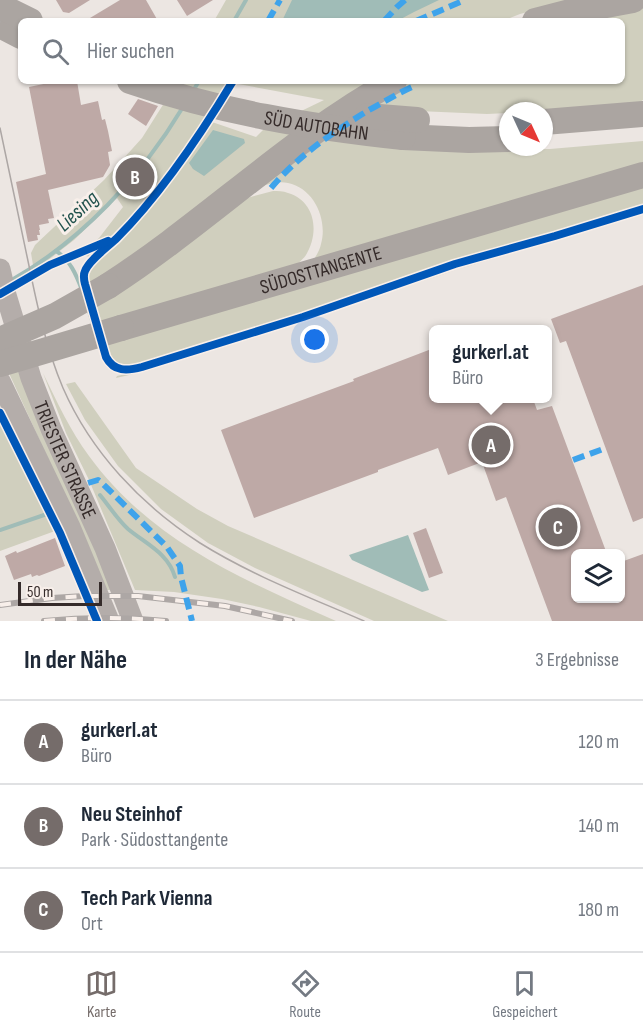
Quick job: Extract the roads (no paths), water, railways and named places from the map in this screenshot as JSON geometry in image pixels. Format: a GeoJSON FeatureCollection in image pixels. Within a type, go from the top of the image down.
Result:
{"type":"FeatureCollection","features":[{"type":"Feature","properties":{"kind":"highway"},"geometry":{"type":"LineString","coordinates":[[546,18],[574,10],[633,0]]}},
{"type":"Feature","properties":{"kind":"highway"},"geometry":{"type":"LineString","coordinates":[[0,6],[24,18]]}},
{"type":"Feature","properties":{"kind":"highway"},"geometry":{"type":"LineString","coordinates":[[0,26],[18,35]]}},
{"type":"Feature","properties":{"kind":"highway","name":"SÜD AUTOBAHN"},"geometry":{"type":"LineString","coordinates":[[140,84],[253,116],[314,126],[410,128],[499,123]]}},
{"type":"Feature","properties":{"kind":"highway","name":"SÜD AUTOBAHN"},"geometry":{"type":"LineString","coordinates":[[201,84],[298,106],[364,115],[410,128],[469,140],[499,139]]}},
{"type":"Feature","properties":{"kind":"highway"},"geometry":{"type":"LineString","coordinates":[[0,340],[55,316],[108,286],[164,249],[318,130],[389,84]]}},
{"type":"Feature","properties":{"kind":"highway"},"geometry":{"type":"LineString","coordinates":[[553,121],[643,114]]}},
{"type":"Feature","properties":{"kind":"highway"},"geometry":{"type":"LineString","coordinates":[[553,138],[643,131]]}},
{"type":"Feature","properties":{"kind":"highway","name":"SÜDOSTTANGENTE"},"geometry":{"type":"LineString","coordinates":[[0,364],[643,175]]}},
{"type":"Feature","properties":{"kind":"main road","name":"TRIESTER STRASSE"},"geometry":{"type":"LineString","coordinates":[[3,280],[31,378],[51,429],[105,548],[133,621]]}},
{"type":"Feature","properties":{"kind":"main road","name":"TRIESTER STRASSE"},"geometry":{"type":"LineString","coordinates":[[0,381],[70,527],[108,621]]}},
{"type":"Feature","properties":{"kind":"water"},"geometry":{"type":"Polygon","coordinates":[[[292,0],[439,0],[403,18],[283,18],[292,0]]]}},
{"type":"Feature","properties":{"kind":"water"},"geometry":{"type":"Polygon","coordinates":[[[213,130],[244,139],[245,143],[204,176],[193,169],[189,163],[213,130]]]}},
{"type":"Feature","properties":{"kind":"water"},"geometry":{"type":"Polygon","coordinates":[[[408,535],[429,590],[422,592],[352,560],[349,555],[408,535]]]}},
{"type":"Feature","properties":{"kind":"waterway","name":"Liesing"},"geometry":{"type":"LineString","coordinates":[[236,18],[246,0]]}},
{"type":"Feature","properties":{"kind":"waterway","name":"Liesing"},"geometry":{"type":"LineString","coordinates":[[193,91],[197,84]]}},
{"type":"Feature","properties":{"kind":"waterway","name":"Liesing"},"geometry":{"type":"LineString","coordinates":[[10,281],[61,247],[107,205],[148,158],[183,107]]}},
{"type":"Feature","properties":{"kind":"waterway"},"geometry":{"type":"LineString","coordinates":[[56,251],[72,268],[82,290]]}},
{"type":"Feature","properties":{"kind":"waterway"},"geometry":{"type":"LineString","coordinates":[[88,308],[94,327]]}},
{"type":"Feature","properties":{"kind":"waterway"},"geometry":{"type":"LineString","coordinates":[[100,342],[103,353]]}},
{"type":"Feature","properties":{"kind":"waterway"},"geometry":{"type":"LineString","coordinates":[[100,495],[124,525],[162,555],[175,577]]}},
{"type":"Feature","properties":{"kind":"waterway"},"geometry":{"type":"LineString","coordinates":[[0,530],[47,514]]}},
{"type":"Feature","properties":{"kind":"tram line"},"geometry":{"type":"LineString","coordinates":[[0,22],[6,0]]}},
{"type":"Feature","properties":{"kind":"tram line"},"geometry":{"type":"LineString","coordinates":[[0,128],[42,326],[63,388],[88,434],[103,455],[138,494],[178,528],[200,543],[260,575],[364,621]]}},
{"type":"Feature","properties":{"kind":"railway"},"geometry":{"type":"LineString","coordinates":[[0,605],[52,598],[138,596],[225,606],[292,621]]}},
{"type":"Feature","properties":{"kind":"railway"},"geometry":{"type":"LineString","coordinates":[[44,621],[105,618],[166,621]]}},
{"type":"Feature","properties":{"kind":"place","name":"Neu Steinhof"},"geometry":{"type":"Point","coordinates":[135,177]}},
{"type":"Feature","properties":{"kind":"place","name":"gurkerl.at"},"geometry":{"type":"Point","coordinates":[491,445]}},
{"type":"Feature","properties":{"kind":"place","name":"Tech Park Vienna"},"geometry":{"type":"Point","coordinates":[558,527]}}]}
